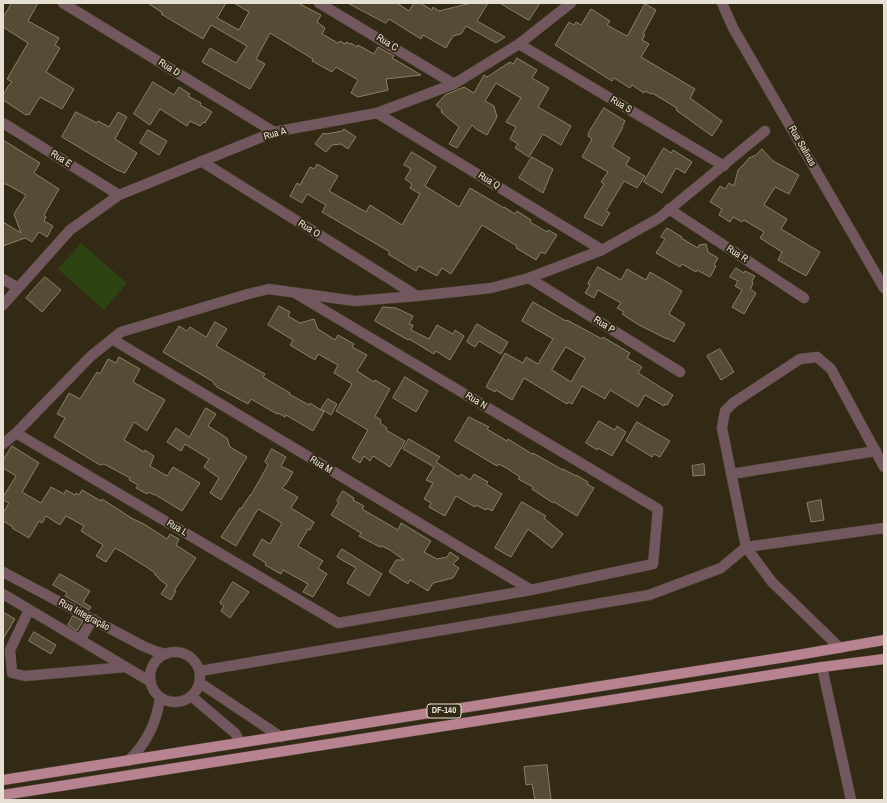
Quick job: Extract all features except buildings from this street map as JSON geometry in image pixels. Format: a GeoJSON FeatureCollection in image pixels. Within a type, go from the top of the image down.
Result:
{"type":"FeatureCollection","features":[{"type":"Feature","properties":{"kind":"main road","name":"DF-140"},"geometry":{"type":"LineString","coordinates":[[3,780],[884,640]]}},
{"type":"Feature","properties":{"kind":"main road","name":"DF-140"},"geometry":{"type":"LineString","coordinates":[[3,795],[822,667],[884,659]]}},
{"type":"Feature","properties":{"kind":"street","name":"Rua D"},"geometry":{"type":"LineString","coordinates":[[63,3],[274,132]]}},
{"type":"Feature","properties":{"kind":"street","name":"Rua C"},"geometry":{"type":"LineString","coordinates":[[320,3],[454,84]]}},
{"type":"Feature","properties":{"kind":"street","name":"Rua Salinas"},"geometry":{"type":"LineString","coordinates":[[722,3],[733,28],[884,288]]}},
{"type":"Feature","properties":{"kind":"street","name":"Rua A"},"geometry":{"type":"LineString","coordinates":[[3,304],[70,230],[119,195],[274,132],[377,113],[454,84],[519,44],[569,4]]}},
{"type":"Feature","properties":{"kind":"street","name":"Rua S"},"geometry":{"type":"LineString","coordinates":[[519,44],[724,166]]}},
{"type":"Feature","properties":{"kind":"street","name":"Rua Q"},"geometry":{"type":"LineString","coordinates":[[377,113],[602,250]]}},
{"type":"Feature","properties":{"kind":"street","name":"Rua E"},"geometry":{"type":"LineString","coordinates":[[3,123],[119,195]]}},
{"type":"Feature","properties":{"kind":"street"},"geometry":{"type":"LineString","coordinates":[[3,444],[16,433],[91,356],[121,332],[269,289],[355,301],[492,288],[529,278],[602,250],[659,218],[765,131]]}},
{"type":"Feature","properties":{"kind":"street","name":"Rua O"},"geometry":{"type":"LineString","coordinates":[[202,161],[417,296]]}},
{"type":"Feature","properties":{"kind":"street","name":"Rua R"},"geometry":{"type":"LineString","coordinates":[[670,209],[804,298]]}},
{"type":"Feature","properties":{"kind":"street","name":"Rua P"},"geometry":{"type":"LineString","coordinates":[[529,278],[680,372]]}},
{"type":"Feature","properties":{"kind":"street"},"geometry":{"type":"LineString","coordinates":[[3,279],[18,288]]}},
{"type":"Feature","properties":{"kind":"street","name":"Rua N"},"geometry":{"type":"LineString","coordinates":[[295,293],[658,509],[652,564],[531,590]]}},
{"type":"Feature","properties":{"kind":"street","name":"Rua M"},"geometry":{"type":"LineString","coordinates":[[112,340],[531,590]]}},
{"type":"Feature","properties":{"kind":"street"},"geometry":{"type":"LineString","coordinates":[[840,648],[772,582],[746,547],[722,428],[725,411],[733,403],[800,359],[817,357],[831,369],[884,467]]}},
{"type":"Feature","properties":{"kind":"street","name":"Rua L"},"geometry":{"type":"LineString","coordinates":[[16,433],[338,623],[531,590]]}},
{"type":"Feature","properties":{"kind":"street"},"geometry":{"type":"LineString","coordinates":[[731,474],[876,451]]}},
{"type":"Feature","properties":{"kind":"street"},"geometry":{"type":"LineString","coordinates":[[200,672],[649,595],[721,568],[746,547],[884,528]]}},
{"type":"Feature","properties":{"kind":"street","name":"Rua Integração"},"geometry":{"type":"LineString","coordinates":[[3,572],[143,646],[166,654]]}},
{"type":"Feature","properties":{"kind":"street"},"geometry":{"type":"LineString","coordinates":[[3,594],[151,682]]}},
{"type":"Feature","properties":{"kind":"street"},"geometry":{"type":"LineString","coordinates":[[29,610],[10,650],[12,672],[25,676],[126,667]]}},
{"type":"Feature","properties":{"kind":"street"},"geometry":{"type":"LineString","coordinates":[[80,640],[93,619]]}},
{"type":"Feature","properties":{"kind":"street"},"geometry":{"type":"LineString","coordinates":[[174,652],[186,655],[196,663],[200,672],[200,683],[197,690],[185,701],[168,701],[160,697],[154,690],[151,682],[153,665],[158,659],[166,654],[174,652]]}},
{"type":"Feature","properties":{"kind":"street"},"geometry":{"type":"LineString","coordinates":[[822,667],[852,800]]}},
{"type":"Feature","properties":{"kind":"street"},"geometry":{"type":"LineString","coordinates":[[200,683],[281,737]]}},
{"type":"Feature","properties":{"kind":"street"},"geometry":{"type":"LineString","coordinates":[[191,696],[235,733],[242,743]]}},
{"type":"Feature","properties":{"kind":"street"},"geometry":{"type":"LineString","coordinates":[[128,761],[149,736],[157,716],[160,697]]}},
{"type":"Feature","properties":{"kind":"green space"},"geometry":{"type":"Polygon","coordinates":[[[81,243],[127,283],[104,310],[58,269],[81,243]]]}}]}
